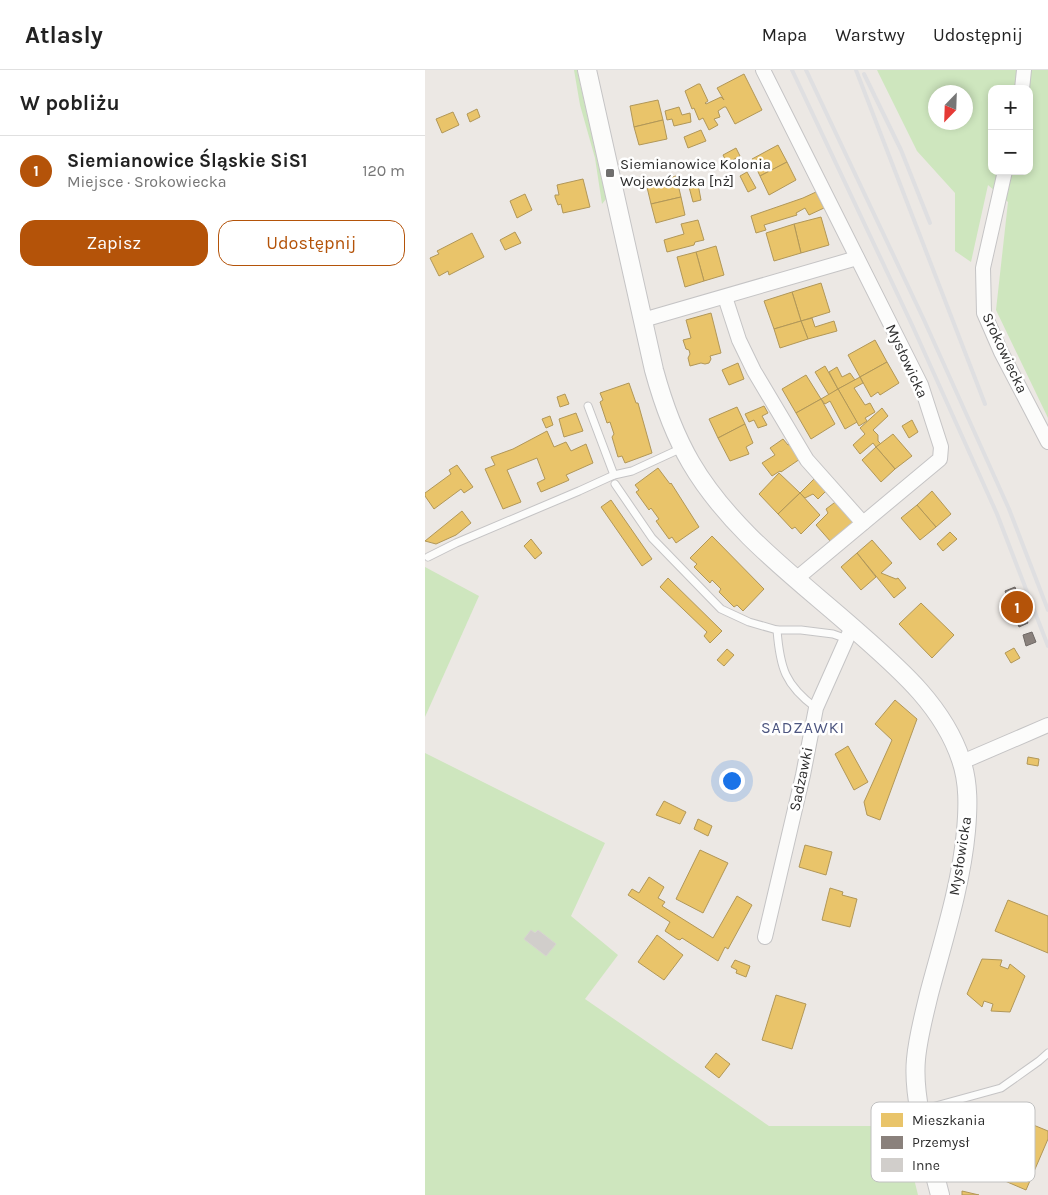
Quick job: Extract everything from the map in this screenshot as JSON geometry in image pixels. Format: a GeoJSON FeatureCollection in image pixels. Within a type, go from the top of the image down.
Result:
{"type":"FeatureCollection","features":[{"type":"Feature","properties":{"kind":"street","name":"Mysłowicka"},"geometry":{"type":"LineString","coordinates":[[587,70],[663,402],[683,448],[695,470],[715,498],[747,533],[849,633],[925,696],[953,739],[962,762],[967,791],[964,845],[958,879],[919,1037],[916,1060],[916,1084],[919,1102]]}},
{"type":"Feature","properties":{"kind":"street","name":"Mysłowicka"},"geometry":{"type":"LineString","coordinates":[[763,70],[921,385],[941,447],[939,459],[796,579]]}},
{"type":"Feature","properties":{"kind":"street"},"geometry":{"type":"LineString","coordinates":[[1022,85],[1024,70]]}},
{"type":"Feature","properties":{"kind":"street","name":"Srokowiecka"},"geometry":{"type":"LineString","coordinates":[[1004,175],[983,268],[983,313],[1048,442]]}},
{"type":"Feature","properties":{"kind":"street"},"geometry":{"type":"LineString","coordinates":[[643,320],[857,258]]}},
{"type":"Feature","properties":{"kind":"street"},"geometry":{"type":"LineString","coordinates":[[725,297],[739,340],[754,371],[807,460],[863,523]]}},
{"type":"Feature","properties":{"kind":"street","name":"Sadzawki"},"geometry":{"type":"LineString","coordinates":[[765,937],[803,775],[816,708],[849,633]]}},
{"type":"Feature","properties":{"kind":"street"},"geometry":{"type":"LineString","coordinates":[[962,762],[1048,724]]}},
{"type":"Feature","properties":{"kind":"street","name":"Mysłowicka"},"geometry":{"type":"LineString","coordinates":[[937,1182],[940,1195]]}},
{"type":"Feature","properties":{"kind":"lane"},"geometry":{"type":"LineString","coordinates":[[588,406],[614,475]]}},
{"type":"Feature","properties":{"kind":"lane"},"geometry":{"type":"LineString","coordinates":[[428,557],[456,543],[614,475],[632,471],[683,448]]}},
{"type":"Feature","properties":{"kind":"lane"},"geometry":{"type":"LineString","coordinates":[[615,484],[652,538],[721,609],[749,622],[777,630],[801,630],[833,634],[849,633]]}},
{"type":"Feature","properties":{"kind":"lane"},"geometry":{"type":"LineString","coordinates":[[777,630],[779,658],[784,672],[802,698],[816,708]]}},
{"type":"Feature","properties":{"kind":"lane"},"geometry":{"type":"LineString","coordinates":[[950,1102],[1001,1088],[1039,1062],[1048,1053]]}},
{"type":"Feature","properties":{"kind":"lane"},"geometry":{"type":"LineString","coordinates":[[1039,1062],[1048,1065]]}},
{"type":"Feature","properties":{"kind":"green space"},"geometry":{"type":"Polygon","coordinates":[[[574,70],[577,70],[606,199],[602,204],[595,158],[580,105],[574,70]]]}},
{"type":"Feature","properties":{"kind":"green space"},"geometry":{"type":"Polygon","coordinates":[[[877,70],[1048,70],[1048,418],[996,310],[1008,202],[988,185],[971,262],[955,251],[955,193],[917,151],[877,70]]]}},
{"type":"Feature","properties":{"kind":"green space"},"geometry":{"type":"Polygon","coordinates":[[[425,567],[479,596],[425,717],[425,567]]]}},
{"type":"Feature","properties":{"kind":"green space"},"geometry":{"type":"Polygon","coordinates":[[[425,753],[605,843],[571,916],[618,955],[585,999],[769,1126],[871,1126],[871,1182],[915,1182],[918,1195],[425,1195],[425,753]]]}},
{"type":"Feature","properties":{"kind":"building: Mieszkania"},"geometry":{"type":"Polygon","coordinates":[[[744,74],[762,110],[735,124],[726,107],[724,107],[718,111],[720,117],[714,119],[718,125],[709,130],[703,118],[699,120],[694,108],[692,109],[685,91],[700,84],[708,101],[706,104],[721,97],[724,100],[717,88],[744,74]]]}},
{"type":"Feature","properties":{"kind":"building: Mieszkania"},"geometry":{"type":"Polygon","coordinates":[[[658,100],[663,120],[634,127],[630,106],[658,100]]]}},
{"type":"Feature","properties":{"kind":"building: Mieszkania"},"geometry":{"type":"Polygon","coordinates":[[[679,107],[682,115],[690,113],[691,122],[674,126],[672,119],[667,120],[665,111],[679,107]]]}},
{"type":"Feature","properties":{"kind":"building: Mieszkania"},"geometry":{"type":"Polygon","coordinates":[[[477,109],[480,117],[470,122],[467,114],[477,109]]]}},
{"type":"Feature","properties":{"kind":"building: Mieszkania"},"geometry":{"type":"Polygon","coordinates":[[[453,112],[459,125],[442,133],[436,119],[453,112]]]}},
{"type":"Feature","properties":{"kind":"building: Mieszkania"},"geometry":{"type":"Polygon","coordinates":[[[663,120],[667,139],[639,145],[634,127],[663,120]]]}},
{"type":"Feature","properties":{"kind":"building: Mieszkania"},"geometry":{"type":"Polygon","coordinates":[[[701,130],[706,141],[688,148],[684,137],[701,130]]]}},
{"type":"Feature","properties":{"kind":"building: Mieszkania"},"geometry":{"type":"Polygon","coordinates":[[[778,145],[787,162],[760,176],[752,159],[778,145]]]}},
{"type":"Feature","properties":{"kind":"building: Mieszkania"},"geometry":{"type":"Polygon","coordinates":[[[736,148],[740,156],[727,163],[723,155],[736,148]]]}},
{"type":"Feature","properties":{"kind":"building: Mieszkania"},"geometry":{"type":"Polygon","coordinates":[[[787,162],[796,180],[769,195],[760,176],[787,162]]]}},
{"type":"Feature","properties":{"kind":"building: Mieszkania"},"geometry":{"type":"Polygon","coordinates":[[[747,172],[756,188],[748,192],[740,176],[747,172]]]}},
{"type":"Feature","properties":{"kind":"building: Mieszkania"},"geometry":{"type":"Polygon","coordinates":[[[676,176],[681,197],[651,204],[646,183],[676,176]]]}},
{"type":"Feature","properties":{"kind":"building: Mieszkania"},"geometry":{"type":"Polygon","coordinates":[[[583,179],[590,207],[563,213],[561,204],[558,205],[555,197],[555,195],[559,195],[557,185],[583,179]]]}},
{"type":"Feature","properties":{"kind":"building: Mieszkania"},"geometry":{"type":"Polygon","coordinates":[[[698,184],[701,200],[693,202],[689,187],[698,184]]]}},
{"type":"Feature","properties":{"kind":"building: Mieszkania"},"geometry":{"type":"Polygon","coordinates":[[[816,192],[824,208],[809,215],[805,208],[796,213],[797,215],[764,225],[766,230],[756,233],[751,216],[816,192]]]}},
{"type":"Feature","properties":{"kind":"building: Mieszkania"},"geometry":{"type":"Polygon","coordinates":[[[525,194],[532,210],[517,218],[510,201],[525,194]]]}},
{"type":"Feature","properties":{"kind":"building: Mieszkania"},"geometry":{"type":"Polygon","coordinates":[[[681,197],[685,215],[656,223],[651,204],[681,197]]]}},
{"type":"Feature","properties":{"kind":"building: Mieszkania"},"geometry":{"type":"Polygon","coordinates":[[[821,217],[829,245],[801,253],[794,224],[821,217]]]}},
{"type":"Feature","properties":{"kind":"building: Mieszkania"},"geometry":{"type":"Polygon","coordinates":[[[698,220],[704,240],[695,242],[694,245],[667,252],[664,240],[684,234],[681,224],[698,220]]]}},
{"type":"Feature","properties":{"kind":"building: Mieszkania"},"geometry":{"type":"Polygon","coordinates":[[[794,224],[801,253],[774,261],[766,233],[794,224]]]}},
{"type":"Feature","properties":{"kind":"building: Mieszkania"},"geometry":{"type":"Polygon","coordinates":[[[515,232],[521,243],[505,250],[500,240],[515,232]]]}},
{"type":"Feature","properties":{"kind":"building: Mieszkania"},"geometry":{"type":"Polygon","coordinates":[[[472,233],[484,257],[449,275],[448,271],[439,276],[430,258],[439,254],[437,251],[472,233]]]}},
{"type":"Feature","properties":{"kind":"building: Mieszkania"},"geometry":{"type":"Polygon","coordinates":[[[716,246],[724,275],[704,281],[696,252],[716,246]]]}},
{"type":"Feature","properties":{"kind":"building: Mieszkania"},"geometry":{"type":"Polygon","coordinates":[[[696,252],[704,281],[685,287],[677,257],[696,252]]]}},
{"type":"Feature","properties":{"kind":"building: Mieszkania"},"geometry":{"type":"Polygon","coordinates":[[[821,283],[830,312],[801,321],[792,292],[821,283]]]}},
{"type":"Feature","properties":{"kind":"building: Mieszkania"},"geometry":{"type":"Polygon","coordinates":[[[792,292],[801,321],[774,329],[764,301],[792,292]]]}},
{"type":"Feature","properties":{"kind":"building: Mieszkania"},"geometry":{"type":"Polygon","coordinates":[[[711,313],[721,353],[710,356],[709,363],[690,366],[689,350],[686,349],[683,340],[691,338],[686,320],[711,313]]]}},
{"type":"Feature","properties":{"kind":"building: Mieszkania"},"geometry":{"type":"Polygon","coordinates":[[[812,318],[815,327],[834,321],[837,331],[808,339],[801,321],[812,318]]]}},
{"type":"Feature","properties":{"kind":"building: Mieszkania"},"geometry":{"type":"Polygon","coordinates":[[[801,321],[808,339],[780,348],[774,329],[801,321]]]}},
{"type":"Feature","properties":{"kind":"building: Mieszkania"},"geometry":{"type":"Polygon","coordinates":[[[875,340],[887,362],[860,377],[848,355],[875,340]]]}},
{"type":"Feature","properties":{"kind":"building: Mieszkania"},"geometry":{"type":"Polygon","coordinates":[[[887,362],[899,383],[880,395],[878,392],[871,397],[860,377],[887,362]]]}},
{"type":"Feature","properties":{"kind":"building: Mieszkania"},"geometry":{"type":"Polygon","coordinates":[[[738,363],[744,379],[729,385],[722,370],[738,363]]]}},
{"type":"Feature","properties":{"kind":"building: Mieszkania"},"geometry":{"type":"Polygon","coordinates":[[[825,366],[838,389],[829,395],[815,372],[825,366]]]}},
{"type":"Feature","properties":{"kind":"building: Mieszkania"},"geometry":{"type":"Polygon","coordinates":[[[837,367],[842,377],[850,373],[855,380],[838,389],[829,372],[837,367]]]}},
{"type":"Feature","properties":{"kind":"building: Mieszkania"},"geometry":{"type":"Polygon","coordinates":[[[806,375],[821,399],[796,413],[782,389],[806,375]]]}},
{"type":"Feature","properties":{"kind":"building: Mieszkania"},"geometry":{"type":"Polygon","coordinates":[[[860,377],[863,383],[854,388],[865,405],[870,403],[875,412],[865,418],[867,421],[859,426],[838,389],[860,377]]]}},
{"type":"Feature","properties":{"kind":"building: Mieszkania"},"geometry":{"type":"Polygon","coordinates":[[[629,383],[636,403],[638,403],[652,453],[625,463],[622,456],[618,457],[612,437],[614,434],[610,422],[607,423],[600,402],[603,400],[600,393],[629,383]]]}},
{"type":"Feature","properties":{"kind":"building: Mieszkania"},"geometry":{"type":"Polygon","coordinates":[[[838,389],[857,422],[845,429],[830,401],[825,404],[821,399],[838,389]]]}},
{"type":"Feature","properties":{"kind":"building: Mieszkania"},"geometry":{"type":"Polygon","coordinates":[[[565,394],[569,404],[560,407],[557,397],[565,394]]]}},
{"type":"Feature","properties":{"kind":"building: Mieszkania"},"geometry":{"type":"Polygon","coordinates":[[[821,399],[835,424],[811,439],[796,413],[821,399]]]}},
{"type":"Feature","properties":{"kind":"building: Mieszkania"},"geometry":{"type":"Polygon","coordinates":[[[764,406],[768,413],[762,416],[767,425],[758,428],[754,420],[749,422],[745,414],[764,406]]]}},
{"type":"Feature","properties":{"kind":"building: Mieszkania"},"geometry":{"type":"Polygon","coordinates":[[[737,407],[745,424],[718,438],[709,419],[737,407]]]}},
{"type":"Feature","properties":{"kind":"building: Mieszkania"},"geometry":{"type":"Polygon","coordinates":[[[882,408],[888,416],[873,430],[878,435],[878,441],[881,444],[876,447],[873,443],[860,454],[853,445],[865,434],[860,428],[882,408]]]}},
{"type":"Feature","properties":{"kind":"building: Mieszkania"},"geometry":{"type":"Polygon","coordinates":[[[576,413],[583,431],[564,437],[559,419],[576,413]]]}},
{"type":"Feature","properties":{"kind":"building: Mieszkania"},"geometry":{"type":"Polygon","coordinates":[[[550,416],[553,425],[546,428],[542,419],[550,416]]]}},
{"type":"Feature","properties":{"kind":"building: Mieszkania"},"geometry":{"type":"Polygon","coordinates":[[[912,420],[918,432],[909,438],[902,426],[912,420]]]}},
{"type":"Feature","properties":{"kind":"building: Mieszkania"},"geometry":{"type":"Polygon","coordinates":[[[745,424],[753,443],[746,447],[749,454],[730,461],[718,438],[745,424]]]}},
{"type":"Feature","properties":{"kind":"building: Mieszkania"},"geometry":{"type":"Polygon","coordinates":[[[547,431],[554,447],[566,442],[571,451],[586,444],[593,463],[566,475],[569,480],[541,492],[537,483],[545,479],[537,458],[507,470],[521,502],[503,509],[485,469],[495,465],[491,457],[513,449],[547,431]]]}},
{"type":"Feature","properties":{"kind":"building: Mieszkania"},"geometry":{"type":"Polygon","coordinates":[[[893,434],[912,456],[895,469],[876,447],[893,434]]]}},
{"type":"Feature","properties":{"kind":"building: Mieszkania"},"geometry":{"type":"Polygon","coordinates":[[[783,439],[788,445],[790,444],[800,459],[772,476],[762,463],[775,455],[770,448],[783,439]]]}},
{"type":"Feature","properties":{"kind":"building: Mieszkania"},"geometry":{"type":"Polygon","coordinates":[[[876,447],[895,469],[881,482],[862,460],[876,447]]]}},
{"type":"Feature","properties":{"kind":"building: Mieszkania"},"geometry":{"type":"Polygon","coordinates":[[[457,465],[473,487],[464,493],[461,489],[434,509],[425,493],[451,474],[449,470],[457,465]]]}},
{"type":"Feature","properties":{"kind":"building: Mieszkania"},"geometry":{"type":"Polygon","coordinates":[[[658,468],[671,483],[699,527],[676,543],[672,537],[669,539],[656,521],[659,519],[651,508],[649,510],[636,492],[639,490],[635,485],[658,468]]]}},
{"type":"Feature","properties":{"kind":"building: Mieszkania"},"geometry":{"type":"Polygon","coordinates":[[[779,473],[800,493],[778,514],[759,494],[779,473]]]}},
{"type":"Feature","properties":{"kind":"building: Mieszkania"},"geometry":{"type":"Polygon","coordinates":[[[816,477],[828,489],[818,499],[813,494],[805,498],[800,493],[816,477]]]}},
{"type":"Feature","properties":{"kind":"building: Mieszkania"},"geometry":{"type":"Polygon","coordinates":[[[932,491],[951,514],[936,527],[917,505],[932,491]]]}},
{"type":"Feature","properties":{"kind":"building: Mieszkania"},"geometry":{"type":"Polygon","coordinates":[[[800,493],[820,515],[801,534],[795,527],[792,529],[778,514],[800,493]]]}},
{"type":"Feature","properties":{"kind":"building: Mieszkania"},"geometry":{"type":"Polygon","coordinates":[[[611,500],[652,559],[642,566],[601,507],[611,500]]]}},
{"type":"Feature","properties":{"kind":"building: Mieszkania"},"geometry":{"type":"Polygon","coordinates":[[[838,500],[853,523],[831,542],[816,525],[828,513],[826,509],[838,500]]]}},
{"type":"Feature","properties":{"kind":"building: Mieszkania"},"geometry":{"type":"Polygon","coordinates":[[[917,505],[936,527],[920,540],[901,518],[917,505]]]}},
{"type":"Feature","properties":{"kind":"building: Mieszkania"},"geometry":{"type":"Polygon","coordinates":[[[462,511],[471,523],[456,535],[436,544],[425,541],[462,511]]]}},
{"type":"Feature","properties":{"kind":"building: Mieszkania"},"geometry":{"type":"Polygon","coordinates":[[[950,532],[957,539],[943,551],[937,544],[950,532]]]}},
{"type":"Feature","properties":{"kind":"building: Mieszkania"},"geometry":{"type":"Polygon","coordinates":[[[712,536],[764,589],[743,611],[737,605],[734,607],[719,592],[721,589],[712,580],[710,583],[694,567],[697,564],[690,558],[712,536]]]}},
{"type":"Feature","properties":{"kind":"building: Mieszkania"},"geometry":{"type":"Polygon","coordinates":[[[531,539],[542,553],[535,559],[524,546],[531,539]]]}},
{"type":"Feature","properties":{"kind":"building: Mieszkania"},"geometry":{"type":"Polygon","coordinates":[[[872,540],[892,563],[881,573],[896,579],[898,578],[906,588],[894,598],[857,553],[872,540]]]}},
{"type":"Feature","properties":{"kind":"building: Mieszkania"},"geometry":{"type":"Polygon","coordinates":[[[857,553],[876,577],[861,590],[841,567],[857,553]]]}},
{"type":"Feature","properties":{"kind":"building: Mieszkania"},"geometry":{"type":"Polygon","coordinates":[[[668,578],[722,631],[710,643],[704,636],[707,632],[660,587],[668,578]]]}},
{"type":"Feature","properties":{"kind":"building: Mieszkania"},"geometry":{"type":"Polygon","coordinates":[[[921,603],[954,635],[932,658],[899,624],[921,603]]]}},
{"type":"Feature","properties":{"kind":"building: Mieszkania"},"geometry":{"type":"Polygon","coordinates":[[[1014,648],[1020,658],[1011,663],[1005,653],[1014,648]]]}},
{"type":"Feature","properties":{"kind":"building: Mieszkania"},"geometry":{"type":"Polygon","coordinates":[[[727,649],[734,655],[724,666],[717,660],[727,649]]]}},
{"type":"Feature","properties":{"kind":"building: Mieszkania"},"geometry":{"type":"Polygon","coordinates":[[[895,700],[917,719],[880,820],[867,815],[864,802],[892,740],[875,724],[895,700]]]}},
{"type":"Feature","properties":{"kind":"building: Mieszkania"},"geometry":{"type":"Polygon","coordinates":[[[848,746],[868,782],[854,790],[835,754],[848,746]]]}},
{"type":"Feature","properties":{"kind":"building: Mieszkania"},"geometry":{"type":"Polygon","coordinates":[[[1028,757],[1039,759],[1038,766],[1027,764],[1028,757]]]}},
{"type":"Feature","properties":{"kind":"building: Mieszkania"},"geometry":{"type":"Polygon","coordinates":[[[664,801],[686,812],[680,824],[656,815],[664,801]]]}},
{"type":"Feature","properties":{"kind":"building: Mieszkania"},"geometry":{"type":"Polygon","coordinates":[[[698,819],[712,826],[708,836],[694,829],[698,819]]]}},
{"type":"Feature","properties":{"kind":"building: Mieszkania"},"geometry":{"type":"Polygon","coordinates":[[[805,845],[832,852],[826,875],[799,867],[805,845]]]}},
{"type":"Feature","properties":{"kind":"building: Mieszkania"},"geometry":{"type":"Polygon","coordinates":[[[700,850],[728,863],[703,913],[676,899],[700,850]]]}},
{"type":"Feature","properties":{"kind":"building: Mieszkania"},"geometry":{"type":"Polygon","coordinates":[[[649,877],[664,887],[658,898],[665,902],[662,906],[713,938],[737,896],[752,905],[728,949],[725,947],[718,961],[682,938],[680,940],[677,939],[665,931],[670,922],[628,895],[632,889],[639,893],[649,877]]]}},
{"type":"Feature","properties":{"kind":"building: Mieszkania"},"geometry":{"type":"Polygon","coordinates":[[[830,888],[843,892],[842,895],[857,899],[850,927],[822,920],[830,888]]]}},
{"type":"Feature","properties":{"kind":"building: Mieszkania"},"geometry":{"type":"Polygon","coordinates":[[[1008,900],[1048,916],[1048,953],[995,931],[1008,900]]]}},
{"type":"Feature","properties":{"kind":"building: Mieszkania"},"geometry":{"type":"Polygon","coordinates":[[[657,935],[683,955],[664,980],[638,962],[657,935]]]}},
{"type":"Feature","properties":{"kind":"building: Mieszkania"},"geometry":{"type":"Polygon","coordinates":[[[982,959],[1002,960],[1000,966],[1008,969],[1010,964],[1025,976],[1010,1012],[991,1011],[993,1004],[984,1001],[982,1007],[967,994],[982,959]]]}},
{"type":"Feature","properties":{"kind":"building: Mieszkania"},"geometry":{"type":"Polygon","coordinates":[[[735,960],[750,966],[746,977],[736,973],[737,970],[731,967],[735,960]]]}},
{"type":"Feature","properties":{"kind":"building: Mieszkania"},"geometry":{"type":"Polygon","coordinates":[[[776,995],[806,1004],[792,1049],[762,1040],[776,995]]]}},
{"type":"Feature","properties":{"kind":"building: Mieszkania"},"geometry":{"type":"Polygon","coordinates":[[[716,1053],[730,1064],[719,1078],[705,1067],[716,1053]]]}},
{"type":"Feature","properties":{"kind":"building: Mieszkania"},"geometry":{"type":"Polygon","coordinates":[[[1035,1126],[1048,1131],[1048,1139],[1035,1169],[1035,1126]]]}},
{"type":"Feature","properties":{"kind":"building: Mieszkania"},"geometry":{"type":"Polygon","coordinates":[[[1007,1182],[1029,1182],[1026,1190],[1007,1182]]]}},
{"type":"Feature","properties":{"kind":"building: Mieszkania"},"geometry":{"type":"Polygon","coordinates":[[[962,1191],[979,1195],[962,1195],[962,1191]]]}},
{"type":"Feature","properties":{"kind":"building: Przemysł"},"geometry":{"type":"Polygon","coordinates":[[[1015,587],[1028,623],[1019,627],[1005,591],[1015,587]]]}},
{"type":"Feature","properties":{"kind":"building: Przemysł"},"geometry":{"type":"Polygon","coordinates":[[[1032,632],[1036,642],[1026,646],[1023,635],[1032,632]]]}},
{"type":"Feature","properties":{"kind":"building: Inne"},"geometry":{"type":"Polygon","coordinates":[[[531,930],[535,933],[538,930],[556,944],[546,956],[524,939],[531,930]]]}},
{"type":"Feature","properties":{"kind":"railway"},"geometry":{"type":"LineString","coordinates":[[792,70],[913,327],[997,514],[1048,646]]}},
{"type":"Feature","properties":{"kind":"railway"},"geometry":{"type":"LineString","coordinates":[[806,70],[924,320],[1009,509],[1048,610]]}},
{"type":"Feature","properties":{"kind":"railway"},"geometry":{"type":"LineString","coordinates":[[856,70],[985,404]]}},
{"type":"Feature","properties":{"kind":"railway"},"geometry":{"type":"LineString","coordinates":[[864,74],[901,150],[930,223]]}},
{"type":"Feature","properties":{"kind":"place","name":"Siemianowice Kolonia Wojewódzka [nż]"},"geometry":{"type":"Point","coordinates":[610,173]}},
{"type":"Feature","properties":{"kind":"place","name":"Siemianowice Śląskie SiS1"},"geometry":{"type":"Point","coordinates":[1017,607]}},
{"type":"Feature","properties":{"kind":"district","name":"SADZAWKI"},"geometry":{"type":"Point","coordinates":[803,727]}}]}
